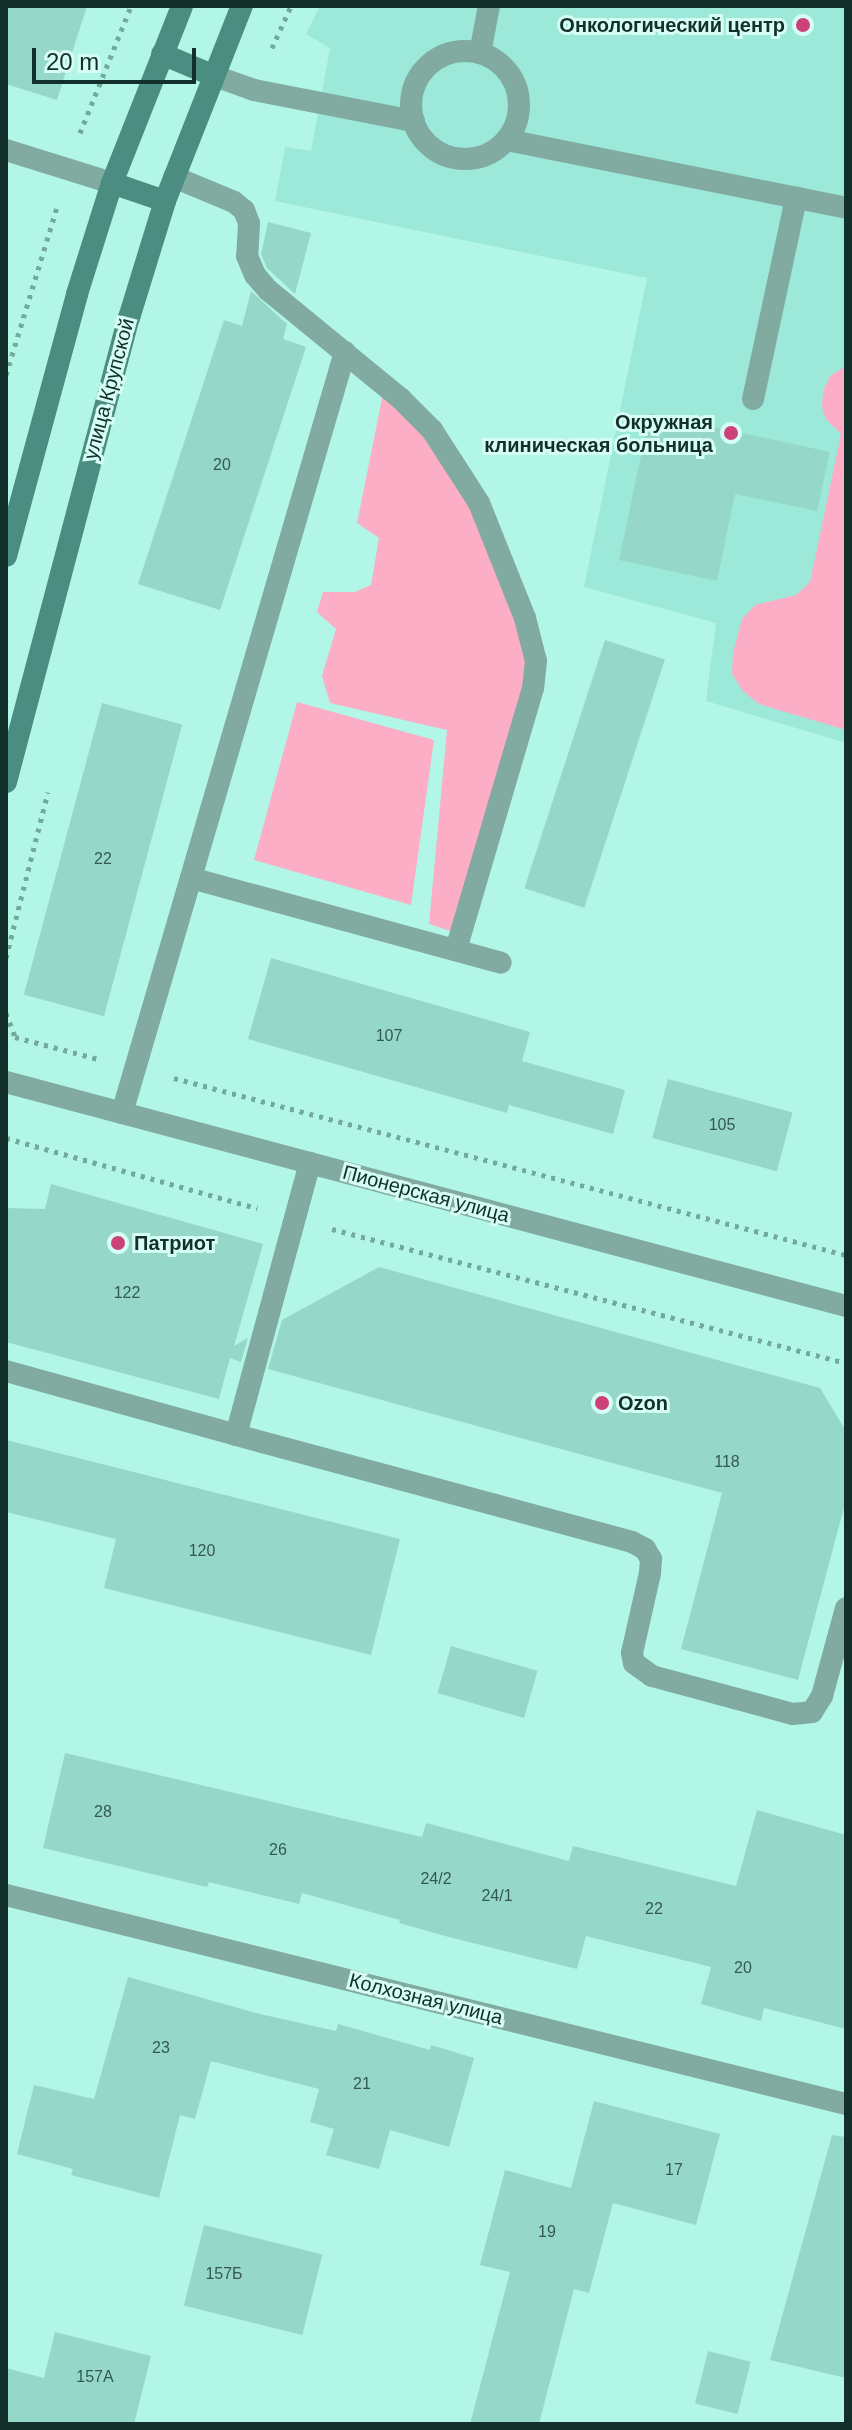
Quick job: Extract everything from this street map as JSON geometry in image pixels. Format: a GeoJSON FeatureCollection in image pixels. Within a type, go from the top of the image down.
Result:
{"type":"FeatureCollection","features":[{"type":"Feature","properties":{"kind":"main road"},"geometry":{"type":"LineString","coordinates":[[6,556],[77,294],[112,183],[182,6]]}},
{"type":"Feature","properties":{"kind":"main road","name":"улица Крупской"},"geometry":{"type":"LineString","coordinates":[[6,782],[104,408],[165,201],[212,75],[242,6]]}},
{"type":"Feature","properties":{"kind":"main road"},"geometry":{"type":"LineString","coordinates":[[162,54],[212,75]]}},
{"type":"Feature","properties":{"kind":"main road"},"geometry":{"type":"LineString","coordinates":[[112,183],[165,201]]}},
{"type":"Feature","properties":{"kind":"street"},"geometry":{"type":"LineString","coordinates":[[480,53],[489,6]]}},
{"type":"Feature","properties":{"kind":"street"},"geometry":{"type":"LineString","coordinates":[[454,53],[480,53],[501,65],[515,83],[519,107],[507,140],[499,148],[478,158],[455,159],[425,141],[414,121],[412,96],[415,84],[431,63],[454,53]]}},
{"type":"Feature","properties":{"kind":"street"},"geometry":{"type":"LineString","coordinates":[[212,75],[254,90],[414,121]]}},
{"type":"Feature","properties":{"kind":"street"},"geometry":{"type":"LineString","coordinates":[[507,140],[846,208]]}},
{"type":"Feature","properties":{"kind":"street"},"geometry":{"type":"LineString","coordinates":[[6,150],[112,183]]}},
{"type":"Feature","properties":{"kind":"street"},"geometry":{"type":"LineString","coordinates":[[174,177],[234,202],[244,210],[249,223],[247,256],[255,275],[268,290],[411,409],[459,468],[479,503],[525,618],[536,661],[533,688],[456,950]]}},
{"type":"Feature","properties":{"kind":"street"},"geometry":{"type":"LineString","coordinates":[[753,399],[796,198]]}},
{"type":"Feature","properties":{"kind":"street"},"geometry":{"type":"LineString","coordinates":[[122,1113],[345,352]]}},
{"type":"Feature","properties":{"kind":"street"},"geometry":{"type":"LineString","coordinates":[[191,878],[501,963]]}},
{"type":"Feature","properties":{"kind":"street","name":"Пионерская улица"},"geometry":{"type":"LineString","coordinates":[[6,1082],[846,1306]]}},
{"type":"Feature","properties":{"kind":"street"},"geometry":{"type":"LineString","coordinates":[[236,1435],[310,1163]]}},
{"type":"Feature","properties":{"kind":"street"},"geometry":{"type":"LineString","coordinates":[[6,1371],[632,1542],[645,1549],[651,1559],[632,1653],[634,1663],[652,1676],[793,1714],[812,1712],[822,1696],[846,1608]]}},
{"type":"Feature","properties":{"kind":"street","name":"Колхозная улица"},"geometry":{"type":"LineString","coordinates":[[6,1895],[846,2104]]}},
{"type":"Feature","properties":{"kind":"path"},"geometry":{"type":"LineString","coordinates":[[254,90],[291,6]]}},
{"type":"Feature","properties":{"kind":"path"},"geometry":{"type":"LineString","coordinates":[[6,958],[52,776]]}},
{"type":"Feature","properties":{"kind":"path"},"geometry":{"type":"LineString","coordinates":[[6,1013],[15,1037],[846,1255]]}},
{"type":"Feature","properties":{"kind":"path"},"geometry":{"type":"LineString","coordinates":[[6,1138],[295,1219],[846,1363]]}},
{"type":"Feature","properties":{"kind":"shaded area","name":"Окружная клиническая больница"},"geometry":{"type":"Polygon","coordinates":[[[320,6],[846,6],[846,743],[706,701],[716,623],[584,587],[647,278],[275,201],[285,147],[311,151],[330,48],[306,34],[320,6]]]}},
{"type":"Feature","properties":{"kind":"shaded area"},"geometry":{"type":"Polygon","coordinates":[[[846,366],[846,730],[759,704],[743,691],[732,674],[733,653],[742,619],[755,605],[796,595],[810,582],[841,434],[826,419],[822,407],[823,391],[830,376],[846,366]]]}},
{"type":"Feature","properties":{"kind":"shaded area"},"geometry":{"type":"Polygon","coordinates":[[[383,394],[425,436],[473,511],[523,640],[526,669],[520,705],[453,932],[429,924],[447,730],[330,703],[322,676],[336,629],[317,612],[323,592],[355,592],[371,585],[379,538],[357,523],[383,394]]]}},
{"type":"Feature","properties":{"kind":"shaded area"},"geometry":{"type":"Polygon","coordinates":[[[297,702],[434,740],[411,905],[254,860],[297,702]]]}},
{"type":"Feature","properties":{"kind":"building"},"geometry":{"type":"Polygon","coordinates":[[[6,6],[87,6],[57,100],[6,84],[6,6]]]}},
{"type":"Feature","properties":{"kind":"building"},"geometry":{"type":"Polygon","coordinates":[[[268,222],[311,233],[295,294],[267,268],[261,254],[268,222]]]}},
{"type":"Feature","properties":{"kind":"building"},"geometry":{"type":"Polygon","coordinates":[[[251,291],[287,324],[283,339],[306,347],[220,610],[138,584],[224,320],[242,326],[251,291]]]}},
{"type":"Feature","properties":{"kind":"building"},"geometry":{"type":"Polygon","coordinates":[[[650,413],[830,452],[817,511],[735,494],[717,581],[619,560],[650,413]]]}},
{"type":"Feature","properties":{"kind":"building"},"geometry":{"type":"Polygon","coordinates":[[[605,640],[665,659],[584,908],[524,888],[605,640]]]}},
{"type":"Feature","properties":{"kind":"building"},"geometry":{"type":"Polygon","coordinates":[[[102,703],[182,724],[104,1016],[24,995],[102,703]]]}},
{"type":"Feature","properties":{"kind":"building"},"geometry":{"type":"Polygon","coordinates":[[[271,958],[530,1032],[522,1061],[625,1090],[613,1134],[509,1105],[507,1113],[248,1039],[271,958]]]}},
{"type":"Feature","properties":{"kind":"building"},"geometry":{"type":"Polygon","coordinates":[[[668,1079],[793,1112],[777,1171],[652,1138],[668,1079]]]}},
{"type":"Feature","properties":{"kind":"building"},"geometry":{"type":"Polygon","coordinates":[[[51,1184],[263,1244],[234,1346],[248,1338],[241,1362],[230,1358],[219,1399],[6,1342],[6,1208],[45,1209],[51,1184]]]}},
{"type":"Feature","properties":{"kind":"building"},"geometry":{"type":"Polygon","coordinates":[[[379,1267],[820,1388],[846,1431],[846,1500],[798,1680],[681,1649],[722,1493],[268,1369],[282,1320],[379,1267]]]}},
{"type":"Feature","properties":{"kind":"building"},"geometry":{"type":"Polygon","coordinates":[[[6,1440],[400,1539],[371,1655],[104,1588],[116,1539],[6,1512],[6,1440]]]}},
{"type":"Feature","properties":{"kind":"building"},"geometry":{"type":"Polygon","coordinates":[[[451,1646],[538,1671],[524,1718],[437,1693],[451,1646]]]}},
{"type":"Feature","properties":{"kind":"building"},"geometry":{"type":"Polygon","coordinates":[[[65,1753],[422,1837],[426,1823],[569,1861],[573,1846],[736,1886],[757,1810],[846,1835],[846,2029],[764,2008],[761,2021],[701,2004],[711,1967],[586,1936],[577,1969],[445,1936],[302,1893],[299,1904],[209,1882],[207,1887],[43,1848],[65,1753]]]}},
{"type":"Feature","properties":{"kind":"building"},"geometry":{"type":"Polygon","coordinates":[[[128,1977],[260,2014],[336,2031],[338,2024],[430,2050],[431,2045],[474,2058],[449,2147],[390,2130],[379,2169],[326,2155],[334,2129],[310,2122],[319,2089],[211,2061],[195,2119],[180,2115],[159,2198],[71,2175],[73,2169],[17,2154],[34,2085],[94,2099],[128,1977]]]}},
{"type":"Feature","properties":{"kind":"building"},"geometry":{"type":"Polygon","coordinates":[[[594,2101],[720,2134],[696,2225],[613,2203],[589,2293],[574,2289],[539,2424],[470,2424],[510,2272],[480,2265],[505,2170],[571,2188],[594,2101]]]}},
{"type":"Feature","properties":{"kind":"building"},"geometry":{"type":"Polygon","coordinates":[[[832,2135],[846,2137],[846,2378],[770,2360],[832,2135]]]}},
{"type":"Feature","properties":{"kind":"building"},"geometry":{"type":"Polygon","coordinates":[[[204,2225],[322,2255],[302,2335],[184,2306],[204,2225]]]}},
{"type":"Feature","properties":{"kind":"building"},"geometry":{"type":"Polygon","coordinates":[[[55,2332],[151,2356],[134,2424],[6,2424],[6,2368],[44,2378],[55,2332]]]}},
{"type":"Feature","properties":{"kind":"building"},"geometry":{"type":"Polygon","coordinates":[[[708,2351],[751,2362],[738,2414],[695,2403],[708,2351]]]}},
{"type":"Feature","properties":{"kind":"place","name":"Онкологический центр"},"geometry":{"type":"Point","coordinates":[803,25]}},
{"type":"Feature","properties":{"kind":"place","name":"Окружная клиническая больница"},"geometry":{"type":"Point","coordinates":[731,433]}},
{"type":"Feature","properties":{"kind":"place","name":"Патриот"},"geometry":{"type":"Point","coordinates":[118,1243]}},
{"type":"Feature","properties":{"kind":"place","name":"Ozon"},"geometry":{"type":"Point","coordinates":[602,1403]}}]}
